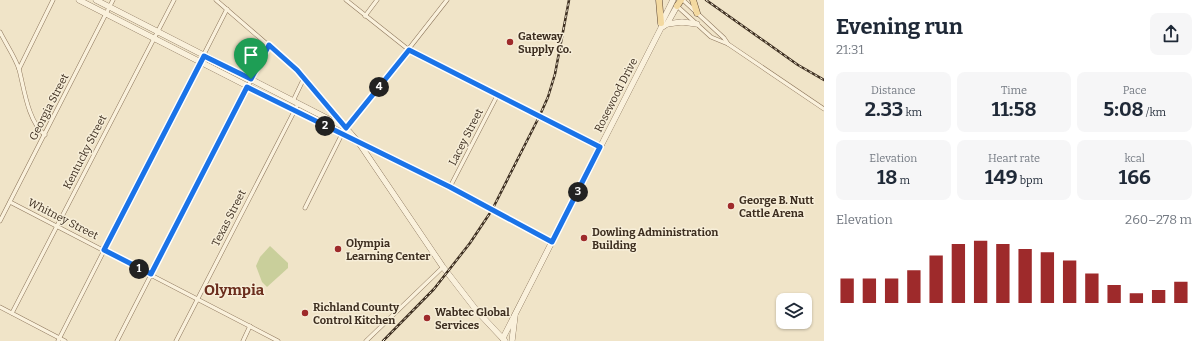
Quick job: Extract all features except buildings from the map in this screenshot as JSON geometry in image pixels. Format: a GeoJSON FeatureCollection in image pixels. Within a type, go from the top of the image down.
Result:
{"type":"FeatureCollection","features":[{"type":"Feature","properties":{"kind":"main road"},"geometry":{"type":"LineString","coordinates":[[79,0],[359,143]]}},
{"type":"Feature","properties":{"kind":"main road"},"geometry":{"type":"LineString","coordinates":[[96,0],[346,128],[359,143],[443,267],[477,311],[503,340]]}},
{"type":"Feature","properties":{"kind":"main road"},"geometry":{"type":"LineString","coordinates":[[659,0],[663,25],[682,22],[697,24]]}},
{"type":"Feature","properties":{"kind":"main road"},"geometry":{"type":"LineString","coordinates":[[693,0],[697,13]]}},
{"type":"Feature","properties":{"kind":"main road","name":"Rosewood Drive"},"geometry":{"type":"LineString","coordinates":[[503,340],[600,147],[663,25],[678,1]]}},
{"type":"Feature","properties":{"kind":"main road"},"geometry":{"type":"LineString","coordinates":[[512,341],[515,314]]}},
{"type":"Feature","properties":{"kind":"street"},"geometry":{"type":"LineString","coordinates":[[19,69],[53,0]]}},
{"type":"Feature","properties":{"kind":"street","name":"Georgia Street"},"geometry":{"type":"LineString","coordinates":[[0,221],[113,0]]}},
{"type":"Feature","properties":{"kind":"street","name":"Kentucky Street"},"geometry":{"type":"LineString","coordinates":[[12,313],[174,0]]}},
{"type":"Feature","properties":{"kind":"street"},"geometry":{"type":"LineString","coordinates":[[216,0],[269,45],[304,78],[346,128]]}},
{"type":"Feature","properties":{"kind":"street"},"geometry":{"type":"LineString","coordinates":[[346,0],[409,50],[600,147]]}},
{"type":"Feature","properties":{"kind":"street"},"geometry":{"type":"LineString","coordinates":[[365,16],[377,0]]}},
{"type":"Feature","properties":{"kind":"street"},"geometry":{"type":"LineString","coordinates":[[304,208],[346,128],[447,0]]}},
{"type":"Feature","properties":{"kind":"street"},"geometry":{"type":"LineString","coordinates":[[678,1],[697,13],[724,38],[728,44]]}},
{"type":"Feature","properties":{"kind":"street"},"geometry":{"type":"LineString","coordinates":[[678,1],[697,24],[711,37],[728,44],[824,108]]}},
{"type":"Feature","properties":{"kind":"street"},"geometry":{"type":"LineString","coordinates":[[59,340],[227,9]]}},
{"type":"Feature","properties":{"kind":"street"},"geometry":{"type":"LineString","coordinates":[[0,32],[19,69],[27,100],[39,130],[45,135]]}},
{"type":"Feature","properties":{"kind":"street"},"geometry":{"type":"LineString","coordinates":[[116,341],[269,45]]}},
{"type":"Feature","properties":{"kind":"street","name":"Texas Street"},"geometry":{"type":"LineString","coordinates":[[176,341],[294,110],[295,102],[304,78]]}},
{"type":"Feature","properties":{"kind":"street","name":"Lacey Street"},"geometry":{"type":"LineString","coordinates":[[450,187],[498,94]]}},
{"type":"Feature","properties":{"kind":"street"},"geometry":{"type":"LineString","coordinates":[[326,118],[331,111]]}},
{"type":"Feature","properties":{"kind":"street"},"geometry":{"type":"LineString","coordinates":[[359,143],[450,187],[552,242]]}},
{"type":"Feature","properties":{"kind":"street","name":"Whitney Street"},"geometry":{"type":"LineString","coordinates":[[10,202],[278,341]]}},
{"type":"Feature","properties":{"kind":"street"},"geometry":{"type":"LineString","coordinates":[[366,341],[443,267]]}},
{"type":"Feature","properties":{"kind":"street"},"geometry":{"type":"LineString","coordinates":[[0,307],[59,340],[65,341]]}},
{"type":"Feature","properties":{"kind":"street"},"geometry":{"type":"LineString","coordinates":[[243,341],[250,326]]}},
{"type":"Feature","properties":{"kind":"green space"},"geometry":{"type":"Polygon","coordinates":[[[270,246],[288,263],[288,268],[267,287],[262,282],[256,266],[260,257],[270,246]]]}},
{"type":"Feature","properties":{"kind":"railway"},"geometry":{"type":"LineString","coordinates":[[383,341],[434,289],[470,243],[492,210],[548,97],[555,74],[569,0]]}},
{"type":"Feature","properties":{"kind":"railway"},"geometry":{"type":"LineString","coordinates":[[706,0],[798,65],[824,80]]}},
{"type":"Feature","properties":{"kind":"place","name":"Gateway Supply Co."},"geometry":{"type":"Point","coordinates":[510,42]}},
{"type":"Feature","properties":{"kind":"place","name":"George B. Nutt Cattle Arena"},"geometry":{"type":"Point","coordinates":[731,206]}},
{"type":"Feature","properties":{"kind":"place","name":"Dowling Administration Building"},"geometry":{"type":"Point","coordinates":[584,238]}},
{"type":"Feature","properties":{"kind":"place","name":"Olympia Learning Center"},"geometry":{"type":"Point","coordinates":[338,249]}},
{"type":"Feature","properties":{"kind":"place","name":"Richland County Control Kitchen"},"geometry":{"type":"Point","coordinates":[305,313]}},
{"type":"Feature","properties":{"kind":"place","name":"Wabtec Global Services"},"geometry":{"type":"Point","coordinates":[427,318]}},
{"type":"Feature","properties":{"kind":"district","name":"Olympia"},"geometry":{"type":"Point","coordinates":[234,290]}},
{"type":"Feature","properties":{"kind":"route"},"geometry":{"type":"LineString","coordinates":[[269,45],[297,70],[346,128],[409,50],[471,80],[600,147],[552,242],[450,187],[247,87],[151,274],[104,250],[204,56],[251,79],[269,45]]}}]}
